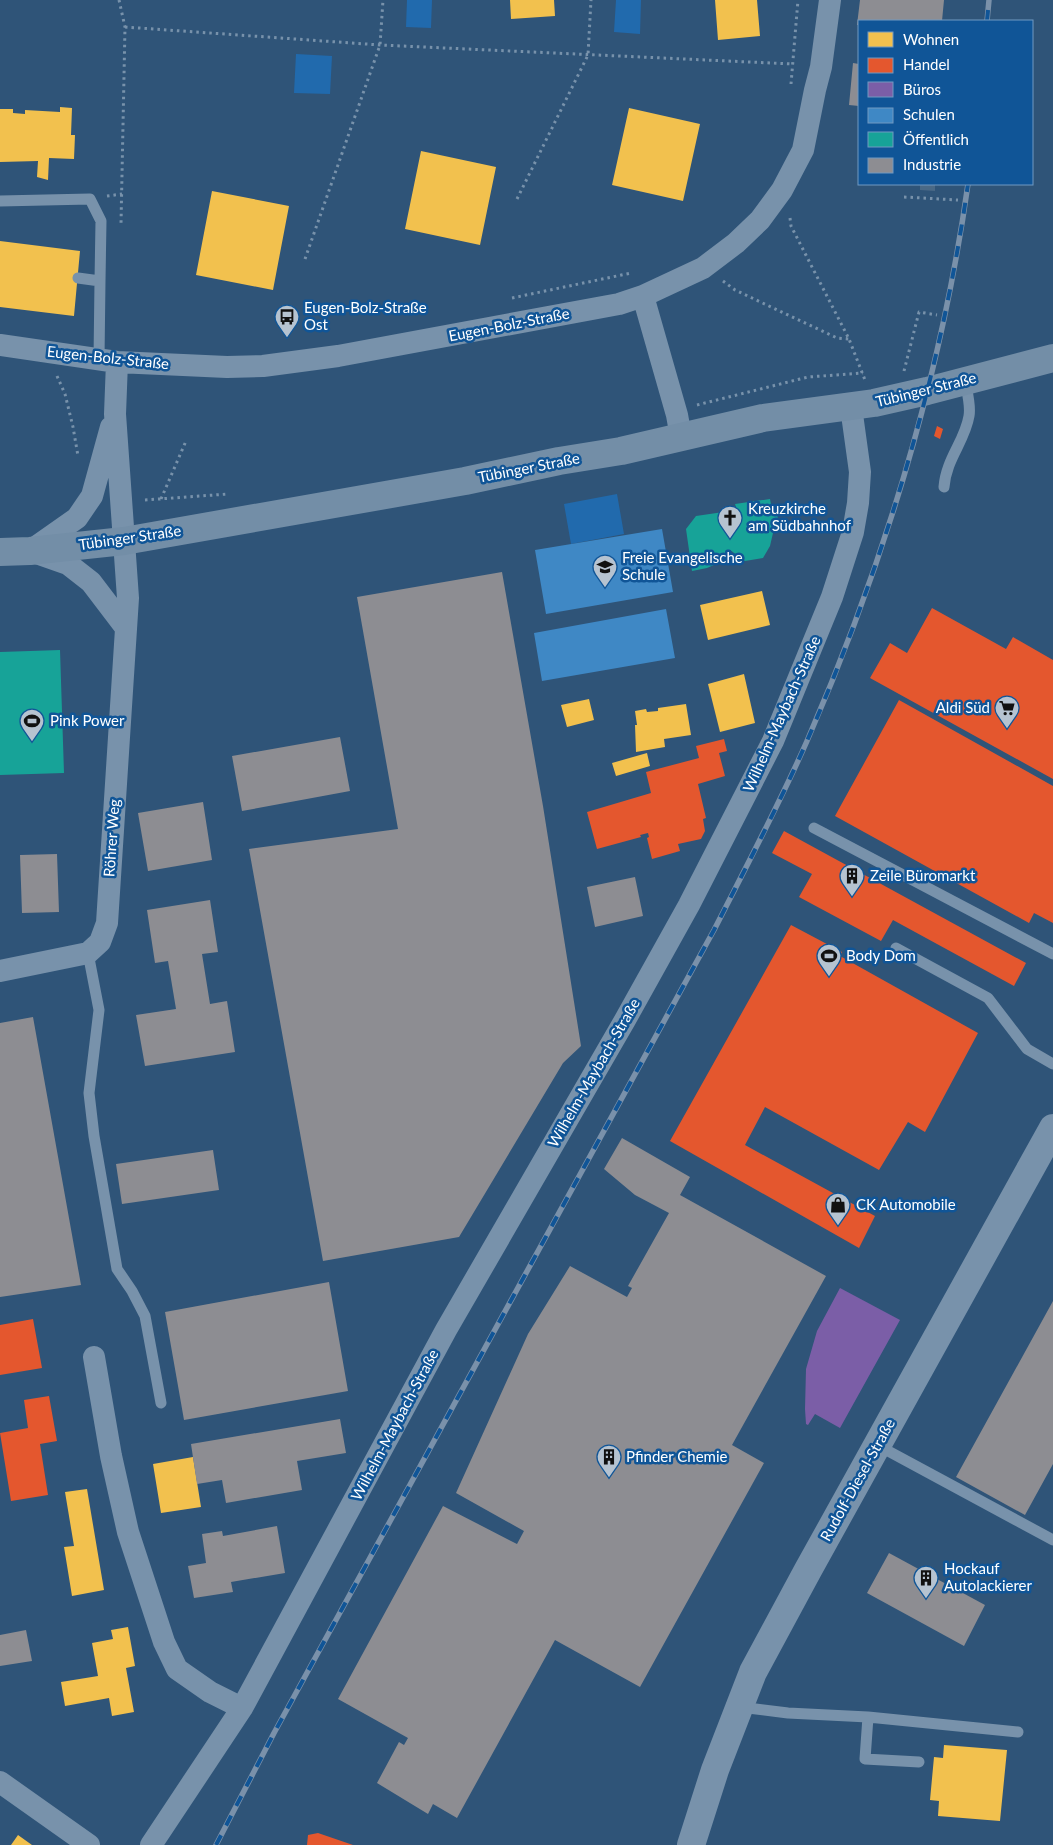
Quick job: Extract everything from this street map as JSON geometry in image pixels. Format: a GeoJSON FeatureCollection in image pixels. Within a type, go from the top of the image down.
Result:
{"type":"FeatureCollection","features":[{"type":"Feature","properties":{"kind":"main road","name":"Tübinger Straße"},"geometry":{"type":"LineString","coordinates":[[0,552],[30,551],[124,541],[465,481],[559,461],[621,451],[679,426],[851,407],[897,398],[1053,358]]}},
{"type":"Feature","properties":{"kind":"street","name":"Eugen-Bolz-Straße"},"geometry":{"type":"LineString","coordinates":[[0,345],[108,360],[227,367],[263,366],[338,356],[484,330],[619,304],[643,296],[704,268],[736,243],[760,220],[782,190],[803,150],[815,90],[822,66],[830,0]]}},
{"type":"Feature","properties":{"kind":"street"},"geometry":{"type":"LineString","coordinates":[[643,296],[679,426]]}},
{"type":"Feature","properties":{"kind":"street"},"geometry":{"type":"LineString","coordinates":[[30,551],[77,518],[92,496],[115,414],[108,360]]}},
{"type":"Feature","properties":{"kind":"street","name":"Wilhelm-Maybach-Straße"},"geometry":{"type":"LineString","coordinates":[[152,1845],[242,1708],[446,1330],[666,946],[773,741],[832,598],[853,532],[858,503],[860,472],[851,407]]}},
{"type":"Feature","properties":{"kind":"street","name":"Röhrer Weg"},"geometry":{"type":"LineString","coordinates":[[88,953],[100,942],[107,923],[128,598],[115,414]]}},
{"type":"Feature","properties":{"kind":"street"},"geometry":{"type":"LineString","coordinates":[[30,551],[68,564],[91,582],[126,628]]}},
{"type":"Feature","properties":{"kind":"street"},"geometry":{"type":"LineString","coordinates":[[0,971],[88,953]]}},
{"type":"Feature","properties":{"kind":"street","name":"Rudolf-Diesel-Straße"},"geometry":{"type":"LineString","coordinates":[[691,1845],[716,1770],[753,1672],[1053,1128]]}},
{"type":"Feature","properties":{"kind":"street"},"geometry":{"type":"LineString","coordinates":[[94,1357],[111,1456],[128,1532],[164,1642],[177,1669],[210,1692],[242,1708]]}},
{"type":"Feature","properties":{"kind":"street"},"geometry":{"type":"LineString","coordinates":[[0,1782],[89,1845]]}},
{"type":"Feature","properties":{"kind":"lane"},"geometry":{"type":"LineString","coordinates":[[0,201],[90,199],[102,221],[100,281],[108,360]]}},
{"type":"Feature","properties":{"kind":"lane"},"geometry":{"type":"LineString","coordinates":[[78,278],[100,281]]}},
{"type":"Feature","properties":{"kind":"lane"},"geometry":{"type":"LineString","coordinates":[[944,488],[946,472],[968,424],[970,414],[965,381]]}},
{"type":"Feature","properties":{"kind":"lane"},"geometry":{"type":"LineString","coordinates":[[814,828],[1053,954]]}},
{"type":"Feature","properties":{"kind":"lane"},"geometry":{"type":"LineString","coordinates":[[896,948],[988,998],[1027,1048],[1053,1064]]}},
{"type":"Feature","properties":{"kind":"lane"},"geometry":{"type":"LineString","coordinates":[[88,953],[99,1010],[89,1093],[94,1136],[117,1269],[132,1291],[145,1316],[161,1403]]}},
{"type":"Feature","properties":{"kind":"lane"},"geometry":{"type":"LineString","coordinates":[[877,1446],[1053,1540]]}},
{"type":"Feature","properties":{"kind":"lane"},"geometry":{"type":"LineString","coordinates":[[740,1707],[868,1717],[1018,1732]]}},
{"type":"Feature","properties":{"kind":"lane"},"geometry":{"type":"LineString","coordinates":[[868,1717],[865,1759],[919,1762]]}},
{"type":"Feature","properties":{"kind":"path"},"geometry":{"type":"LineString","coordinates":[[120,0],[125,27],[121,234]]}},
{"type":"Feature","properties":{"kind":"path"},"geometry":{"type":"LineString","coordinates":[[306,259],[380,45],[383,0]]}},
{"type":"Feature","properties":{"kind":"path"},"geometry":{"type":"LineString","coordinates":[[517,199],[588,55],[591,0]]}},
{"type":"Feature","properties":{"kind":"path"},"geometry":{"type":"LineString","coordinates":[[790,89],[798,0]]}},
{"type":"Feature","properties":{"kind":"path"},"geometry":{"type":"LineString","coordinates":[[125,27],[380,45],[822,66]]}},
{"type":"Feature","properties":{"kind":"path"},"geometry":{"type":"LineString","coordinates":[[679,426],[701,403],[808,377],[862,373],[849,339],[791,226],[790,216],[797,199],[782,190]]}},
{"type":"Feature","properties":{"kind":"path"},"geometry":{"type":"LineString","coordinates":[[904,196],[958,200]]}},
{"type":"Feature","properties":{"kind":"path"},"geometry":{"type":"LineString","coordinates":[[704,268],[735,290],[837,338],[849,339]]}},
{"type":"Feature","properties":{"kind":"path"},"geometry":{"type":"LineString","coordinates":[[509,298],[632,273]]}},
{"type":"Feature","properties":{"kind":"path"},"geometry":{"type":"LineString","coordinates":[[897,398],[919,312],[937,315]]}},
{"type":"Feature","properties":{"kind":"path"},"geometry":{"type":"LineString","coordinates":[[63,353],[57,376],[65,394],[74,427],[78,459]]}},
{"type":"Feature","properties":{"kind":"path"},"geometry":{"type":"LineString","coordinates":[[160,499],[186,441]]}},
{"type":"Feature","properties":{"kind":"shaded area"},"geometry":{"type":"Polygon","coordinates":[[[407,0],[432,0],[431,28],[406,27],[407,0]]]}},
{"type":"Feature","properties":{"kind":"shaded area"},"geometry":{"type":"Polygon","coordinates":[[[616,0],[641,0],[640,34],[614,32],[616,0]]]}},
{"type":"Feature","properties":{"kind":"shaded area"},"geometry":{"type":"Polygon","coordinates":[[[296,54],[332,56],[330,94],[294,93],[296,54]]]}},
{"type":"Feature","properties":{"kind":"shaded area"},"geometry":{"type":"Polygon","coordinates":[[[617,494],[624,534],[571,544],[564,504],[617,494]]]}},
{"type":"Feature","properties":{"kind":"building: Wohnen"},"geometry":{"type":"Polygon","coordinates":[[[510,0],[554,0],[555,16],[511,19],[510,0]]]}},
{"type":"Feature","properties":{"kind":"building: Wohnen"},"geometry":{"type":"Polygon","coordinates":[[[715,0],[757,0],[760,36],[718,40],[715,0]]]}},
{"type":"Feature","properties":{"kind":"building: Wohnen"},"geometry":{"type":"Polygon","coordinates":[[[60,107],[72,108],[71,135],[75,135],[74,159],[49,158],[48,180],[37,177],[38,161],[0,162],[0,109],[13,109],[13,113],[25,114],[25,110],[60,112],[60,107]]]}},
{"type":"Feature","properties":{"kind":"building: Wohnen"},"geometry":{"type":"Polygon","coordinates":[[[629,108],[700,124],[683,201],[612,185],[629,108]]]}},
{"type":"Feature","properties":{"kind":"building: Wohnen"},"geometry":{"type":"Polygon","coordinates":[[[421,151],[496,167],[480,245],[405,229],[421,151]]]}},
{"type":"Feature","properties":{"kind":"building: Wohnen"},"geometry":{"type":"Polygon","coordinates":[[[212,191],[289,206],[273,290],[196,275],[212,191]]]}},
{"type":"Feature","properties":{"kind":"building: Wohnen"},"geometry":{"type":"Polygon","coordinates":[[[0,241],[80,251],[74,316],[0,307],[0,241]]]}},
{"type":"Feature","properties":{"kind":"building: Wohnen"},"geometry":{"type":"Polygon","coordinates":[[[762,591],[770,625],[708,640],[700,605],[762,591]]]}},
{"type":"Feature","properties":{"kind":"building: Wohnen"},"geometry":{"type":"Polygon","coordinates":[[[744,674],[755,723],[720,732],[708,684],[744,674]]]}},
{"type":"Feature","properties":{"kind":"building: Wohnen"},"geometry":{"type":"Polygon","coordinates":[[[589,699],[594,720],[567,727],[561,705],[589,699]]]}},
{"type":"Feature","properties":{"kind":"building: Wohnen"},"geometry":{"type":"Polygon","coordinates":[[[686,704],[691,735],[664,739],[665,747],[636,752],[635,725],[637,725],[635,711],[646,709],[647,712],[658,711],[658,708],[686,704]]]}},
{"type":"Feature","properties":{"kind":"building: Wohnen"},"geometry":{"type":"Polygon","coordinates":[[[647,753],[650,766],[616,776],[612,763],[647,753]]]}},
{"type":"Feature","properties":{"kind":"building: Wohnen"},"geometry":{"type":"Polygon","coordinates":[[[193,1457],[201,1507],[161,1513],[153,1464],[193,1457]]]}},
{"type":"Feature","properties":{"kind":"building: Wohnen"},"geometry":{"type":"Polygon","coordinates":[[[87,1489],[104,1590],[72,1596],[64,1547],[74,1546],[65,1492],[87,1489]]]}},
{"type":"Feature","properties":{"kind":"building: Wohnen"},"geometry":{"type":"Polygon","coordinates":[[[128,1627],[135,1666],[126,1668],[134,1712],[112,1716],[109,1698],[65,1706],[61,1682],[98,1676],[92,1643],[113,1639],[111,1630],[128,1627]]]}},
{"type":"Feature","properties":{"kind":"building: Wohnen"},"geometry":{"type":"Polygon","coordinates":[[[944,1745],[1007,1750],[1000,1821],[938,1816],[939,1801],[930,1800],[934,1757],[943,1758],[944,1745]]]}},
{"type":"Feature","properties":{"kind":"building: Wohnen"},"geometry":{"type":"Polygon","coordinates":[[[18,1835],[32,1845],[11,1845],[18,1835]]]}},
{"type":"Feature","properties":{"kind":"building: Handel"},"geometry":{"type":"Polygon","coordinates":[[[937,426],[943,429],[940,439],[934,436],[937,426]]]}},
{"type":"Feature","properties":{"kind":"building: Handel","name":"Aldi Süd"},"geometry":{"type":"Polygon","coordinates":[[[932,608],[1006,649],[1013,637],[1053,660],[1053,779],[870,678],[890,643],[907,653],[932,608]]]}},
{"type":"Feature","properties":{"kind":"building: Handel"},"geometry":{"type":"Polygon","coordinates":[[[899,700],[1053,786],[1053,923],[1034,913],[1029,923],[835,816],[899,700]]]}},
{"type":"Feature","properties":{"kind":"building: Handel"},"geometry":{"type":"Polygon","coordinates":[[[724,739],[727,751],[719,753],[725,776],[698,784],[706,818],[703,819],[705,831],[701,839],[678,844],[680,851],[652,859],[647,838],[649,837],[648,833],[640,835],[641,837],[597,849],[587,812],[651,793],[646,772],[699,758],[696,746],[724,739]]]}},
{"type":"Feature","properties":{"kind":"building: Handel"},"geometry":{"type":"Polygon","coordinates":[[[784,831],[1026,963],[1014,986],[893,920],[881,941],[799,897],[812,874],[772,853],[784,831]]]}},
{"type":"Feature","properties":{"kind":"building: Handel"},"geometry":{"type":"Polygon","coordinates":[[[791,925],[842,952],[840,956],[978,1033],[925,1132],[908,1122],[879,1170],[765,1107],[745,1145],[875,1216],[859,1248],[670,1141],[791,925]]]}},
{"type":"Feature","properties":{"kind":"building: Handel"},"geometry":{"type":"Polygon","coordinates":[[[33,1319],[42,1368],[0,1375],[0,1325],[33,1319]]]}},
{"type":"Feature","properties":{"kind":"building: Handel"},"geometry":{"type":"Polygon","coordinates":[[[49,1396],[57,1441],[40,1444],[48,1495],[11,1501],[0,1433],[28,1428],[24,1400],[49,1396]]]}},
{"type":"Feature","properties":{"kind":"building: Handel"},"geometry":{"type":"Polygon","coordinates":[[[318,1833],[353,1845],[307,1845],[308,1835],[318,1833]]]}},
{"type":"Feature","properties":{"kind":"building: Büros"},"geometry":{"type":"Polygon","coordinates":[[[840,1288],[900,1320],[840,1428],[815,1414],[808,1425],[806,1424],[805,1409],[806,1369],[817,1331],[840,1288]]]}},
{"type":"Feature","properties":{"kind":"building: Schulen"},"geometry":{"type":"Polygon","coordinates":[[[662,529],[673,592],[546,614],[535,550],[662,529]]]}},
{"type":"Feature","properties":{"kind":"building: Schulen"},"geometry":{"type":"Polygon","coordinates":[[[666,609],[675,658],[542,681],[534,633],[666,609]]]}},
{"type":"Feature","properties":{"kind":"building: Öffentlich","name":"Kreuzkirche am Südbahnhof"},"geometry":{"type":"Polygon","coordinates":[[[770,499],[773,515],[778,514],[776,532],[773,533],[770,546],[763,558],[745,561],[730,550],[716,564],[692,571],[686,529],[696,516],[737,510],[735,504],[770,499]]]}},
{"type":"Feature","properties":{"kind":"building: Öffentlich","name":"Pink Power"},"geometry":{"type":"Polygon","coordinates":[[[60,650],[64,773],[0,775],[0,652],[60,650]]]}},
{"type":"Feature","properties":{"kind":"building: Industrie"},"geometry":{"type":"Polygon","coordinates":[[[860,0],[944,0],[942,20],[858,20],[857,25],[860,0]]]}},
{"type":"Feature","properties":{"kind":"building: Industrie"},"geometry":{"type":"Polygon","coordinates":[[[853,63],[858,64],[858,106],[849,105],[853,63]]]}},
{"type":"Feature","properties":{"kind":"building: Industrie"},"geometry":{"type":"Polygon","coordinates":[[[502,572],[543,806],[581,1046],[563,1063],[459,1237],[323,1261],[249,849],[398,829],[357,597],[502,572]]]}},
{"type":"Feature","properties":{"kind":"building: Industrie"},"geometry":{"type":"Polygon","coordinates":[[[340,737],[350,791],[242,811],[232,756],[340,737]]]}},
{"type":"Feature","properties":{"kind":"building: Industrie"},"geometry":{"type":"Polygon","coordinates":[[[203,802],[212,860],[148,871],[138,813],[203,802]]]}},
{"type":"Feature","properties":{"kind":"building: Industrie"},"geometry":{"type":"Polygon","coordinates":[[[57,854],[59,912],[22,913],[20,855],[57,854]]]}},
{"type":"Feature","properties":{"kind":"building: Industrie"},"geometry":{"type":"Polygon","coordinates":[[[635,877],[643,916],[595,927],[587,887],[635,877]]]}},
{"type":"Feature","properties":{"kind":"building: Industrie"},"geometry":{"type":"Polygon","coordinates":[[[210,900],[218,952],[202,954],[210,1004],[227,1001],[235,1052],[145,1066],[136,1015],[176,1009],[168,961],[155,963],[147,910],[210,900]]]}},
{"type":"Feature","properties":{"kind":"building: Industrie"},"geometry":{"type":"Polygon","coordinates":[[[33,1017],[81,1285],[0,1297],[0,1023],[33,1017]]]}},
{"type":"Feature","properties":{"kind":"building: Industrie","name":"Pfinder Chemie"},"geometry":{"type":"Polygon","coordinates":[[[622,1138],[690,1177],[680,1195],[826,1276],[732,1445],[764,1463],[640,1687],[555,1640],[457,1818],[433,1804],[428,1814],[377,1783],[399,1742],[404,1745],[408,1738],[338,1699],[443,1506],[517,1544],[524,1531],[456,1493],[528,1334],[570,1266],[627,1297],[632,1288],[628,1286],[669,1213],[635,1195],[604,1169],[622,1138]]]}},
{"type":"Feature","properties":{"kind":"building: Industrie"},"geometry":{"type":"Polygon","coordinates":[[[213,1150],[219,1190],[122,1204],[116,1164],[213,1150]]]}},
{"type":"Feature","properties":{"kind":"building: Industrie"},"geometry":{"type":"Polygon","coordinates":[[[329,1282],[348,1391],[184,1420],[165,1312],[329,1282]]]}},
{"type":"Feature","properties":{"kind":"building: Industrie"},"geometry":{"type":"Polygon","coordinates":[[[1053,1301],[1053,1464],[1025,1515],[956,1477],[1053,1301]]]}},
{"type":"Feature","properties":{"kind":"building: Industrie"},"geometry":{"type":"Polygon","coordinates":[[[340,1419],[346,1453],[297,1461],[302,1490],[226,1503],[222,1480],[197,1484],[191,1444],[340,1419]]]}},
{"type":"Feature","properties":{"kind":"building: Industrie"},"geometry":{"type":"Polygon","coordinates":[[[277,1526],[285,1573],[231,1582],[233,1592],[194,1598],[188,1566],[206,1563],[202,1534],[222,1531],[223,1536],[277,1526]]]}},
{"type":"Feature","properties":{"kind":"building: Industrie","name":"Hockauf Autolackierer"},"geometry":{"type":"Polygon","coordinates":[[[889,1553],[985,1605],[964,1646],[867,1593],[889,1553]]]}},
{"type":"Feature","properties":{"kind":"building: Industrie"},"geometry":{"type":"Polygon","coordinates":[[[26,1630],[32,1661],[0,1666],[0,1635],[26,1630]]]}},
{"type":"Feature","properties":{"kind":"building: Sonstige"},"geometry":{"type":"Polygon","coordinates":[[[920,185],[935,185],[935,191],[920,190],[920,185]]]}},
{"type":"Feature","properties":{"kind":"railway"},"geometry":{"type":"LineString","coordinates":[[987,20],[989,0]]}},
{"type":"Feature","properties":{"kind":"railway"},"geometry":{"type":"LineString","coordinates":[[216,1845],[274,1733],[714,930],[762,836],[807,741],[861,606],[906,468],[942,327],[968,185]]}},
{"type":"Feature","properties":{"kind":"place","name":"Eugen-Bolz-Straße Ost"},"geometry":{"type":"Point","coordinates":[287,338]}},
{"type":"Feature","properties":{"kind":"place","name":"Kreuzkirche am Südbahnhof"},"geometry":{"type":"Point","coordinates":[730,539]}},
{"type":"Feature","properties":{"kind":"place","name":"Freie Evangelische Schule"},"geometry":{"type":"Point","coordinates":[605,588]}},
{"type":"Feature","properties":{"kind":"place","name":"Aldi Süd"},"geometry":{"type":"Point","coordinates":[1007,729]}},
{"type":"Feature","properties":{"kind":"place","name":"Pink Power"},"geometry":{"type":"Point","coordinates":[32,742]}},
{"type":"Feature","properties":{"kind":"place","name":"Zeile Büromarkt"},"geometry":{"type":"Point","coordinates":[852,897]}},
{"type":"Feature","properties":{"kind":"place","name":"Body Dom"},"geometry":{"type":"Point","coordinates":[829,977]}},
{"type":"Feature","properties":{"kind":"place","name":"CK Automobile"},"geometry":{"type":"Point","coordinates":[838,1226]}},
{"type":"Feature","properties":{"kind":"place","name":"Pfinder Chemie"},"geometry":{"type":"Point","coordinates":[609,1478]}},
{"type":"Feature","properties":{"kind":"place","name":"Hockauf Autolackierer"},"geometry":{"type":"Point","coordinates":[926,1599]}}]}
